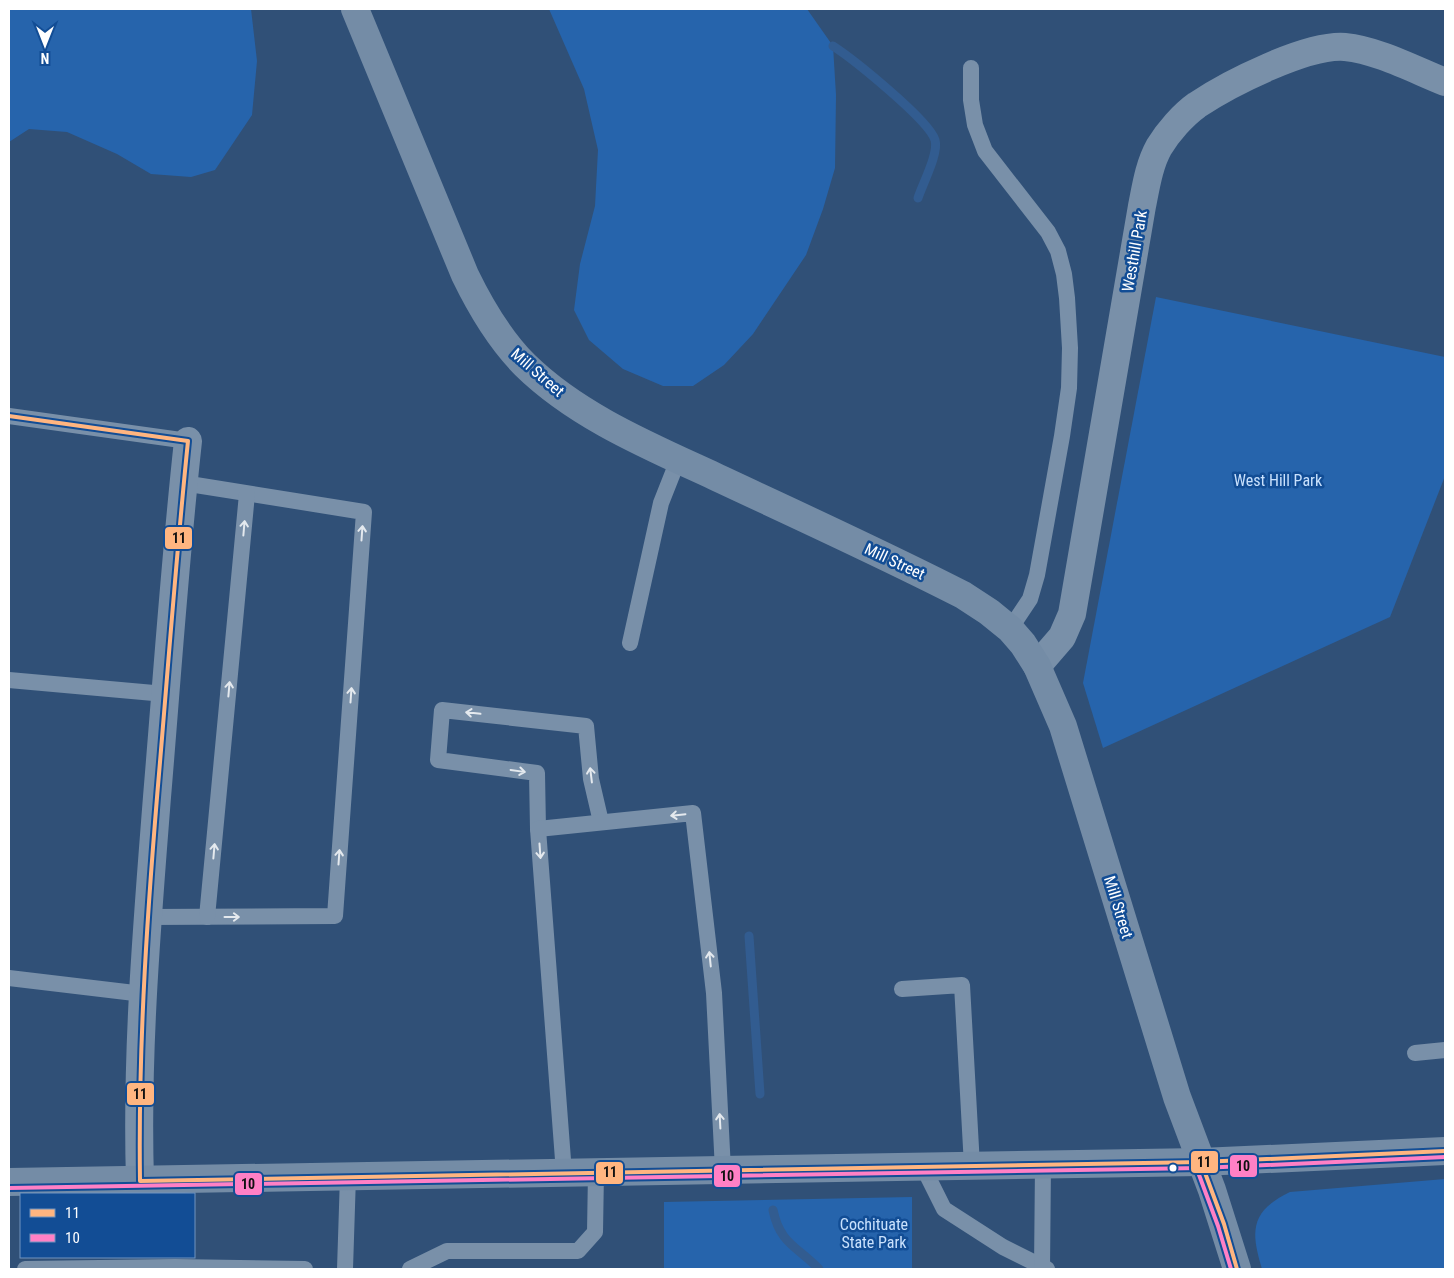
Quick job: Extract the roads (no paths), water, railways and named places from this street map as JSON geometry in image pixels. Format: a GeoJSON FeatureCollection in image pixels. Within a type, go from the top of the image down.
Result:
{"type":"FeatureCollection","features":[{"type":"Feature","properties":{"kind":"street","name":"Mill Street"},"geometry":{"type":"LineString","coordinates":[[355,9],[465,274],[483,311],[503,340],[526,366],[577,405],[678,460],[925,575],[963,595],[1010,629],[1037,666],[1063,726],[1177,1097],[1224,1224],[1237,1269]]}},
{"type":"Feature","properties":{"kind":"street","name":"Westhill Park"},"geometry":{"type":"LineString","coordinates":[[1037,666],[1062,637],[1072,614],[1142,206],[1149,172],[1159,147],[1174,127],[1196,106],[1276,64],[1320,49],[1344,47],[1369,52],[1445,82]]}},
{"type":"Feature","properties":{"kind":"street"},"geometry":{"type":"LineString","coordinates":[[140,1181],[139,1138],[143,994],[165,694],[188,441]]}},
{"type":"Feature","properties":{"kind":"street"},"geometry":{"type":"LineString","coordinates":[[9,1182],[140,1181],[173,1187],[348,1176],[1201,1162],[1445,1151]]}},
{"type":"Feature","properties":{"kind":"lane"},"geometry":{"type":"LineString","coordinates":[[971,68],[971,100],[975,125],[985,151],[1048,232],[1058,251],[1064,274],[1067,298],[1070,348],[1069,388],[1062,436],[1037,575],[1030,599],[1010,629]]}},
{"type":"Feature","properties":{"kind":"lane"},"geometry":{"type":"LineString","coordinates":[[9,416],[188,441]]}},
{"type":"Feature","properties":{"kind":"lane"},"geometry":{"type":"LineString","coordinates":[[630,643],[661,504],[678,460]]}},
{"type":"Feature","properties":{"kind":"lane"},"geometry":{"type":"LineString","coordinates":[[148,917],[335,916],[364,512],[183,483]]}},
{"type":"Feature","properties":{"kind":"lane"},"geometry":{"type":"LineString","coordinates":[[208,917],[247,494]]}},
{"type":"Feature","properties":{"kind":"lane"},"geometry":{"type":"LineString","coordinates":[[9,680],[165,694]]}},
{"type":"Feature","properties":{"kind":"lane"},"geometry":{"type":"LineString","coordinates":[[564,1172],[538,829],[537,773],[438,760],[442,710],[586,726],[591,779],[601,822]]}},
{"type":"Feature","properties":{"kind":"lane"},"geometry":{"type":"LineString","coordinates":[[538,829],[693,813],[714,993],[723,1170]]}},
{"type":"Feature","properties":{"kind":"lane"},"geometry":{"type":"LineString","coordinates":[[9,978],[143,994]]}},
{"type":"Feature","properties":{"kind":"lane"},"geometry":{"type":"LineString","coordinates":[[902,989],[962,985],[972,1166]]}},
{"type":"Feature","properties":{"kind":"lane"},"geometry":{"type":"LineString","coordinates":[[1415,1053],[1445,1050]]}},
{"type":"Feature","properties":{"kind":"lane"},"geometry":{"type":"LineString","coordinates":[[923,1167],[944,1209],[1003,1247],[1044,1268],[1043,1164]]}},
{"type":"Feature","properties":{"kind":"lane"},"geometry":{"type":"LineString","coordinates":[[410,1269],[447,1251],[578,1251],[594,1232],[596,1172]]}},
{"type":"Feature","properties":{"kind":"lane"},"geometry":{"type":"LineString","coordinates":[[345,1269],[348,1176]]}},
{"type":"Feature","properties":{"kind":"lane"},"geometry":{"type":"LineString","coordinates":[[25,1269],[175,1262],[305,1269]]}},
{"type":"Feature","properties":{"kind":"waterway"},"geometry":{"type":"LineString","coordinates":[[833,46],[872,76],[905,105],[930,131],[935,140],[935,152],[918,198]]}},
{"type":"Feature","properties":{"kind":"waterway"},"geometry":{"type":"LineString","coordinates":[[749,936],[760,1094]]}},
{"type":"Feature","properties":{"kind":"waterway"},"geometry":{"type":"LineString","coordinates":[[773,1210],[776,1221],[785,1238],[819,1269]]}},
{"type":"Feature","properties":{"kind":"park label","name":"West Hill Park"},"geometry":{"type":"Point","coordinates":[1278,480]}},
{"type":"Feature","properties":{"kind":"park label","name":"Cochituate State Park"},"geometry":{"type":"Point","coordinates":[874,1233]}}]}
